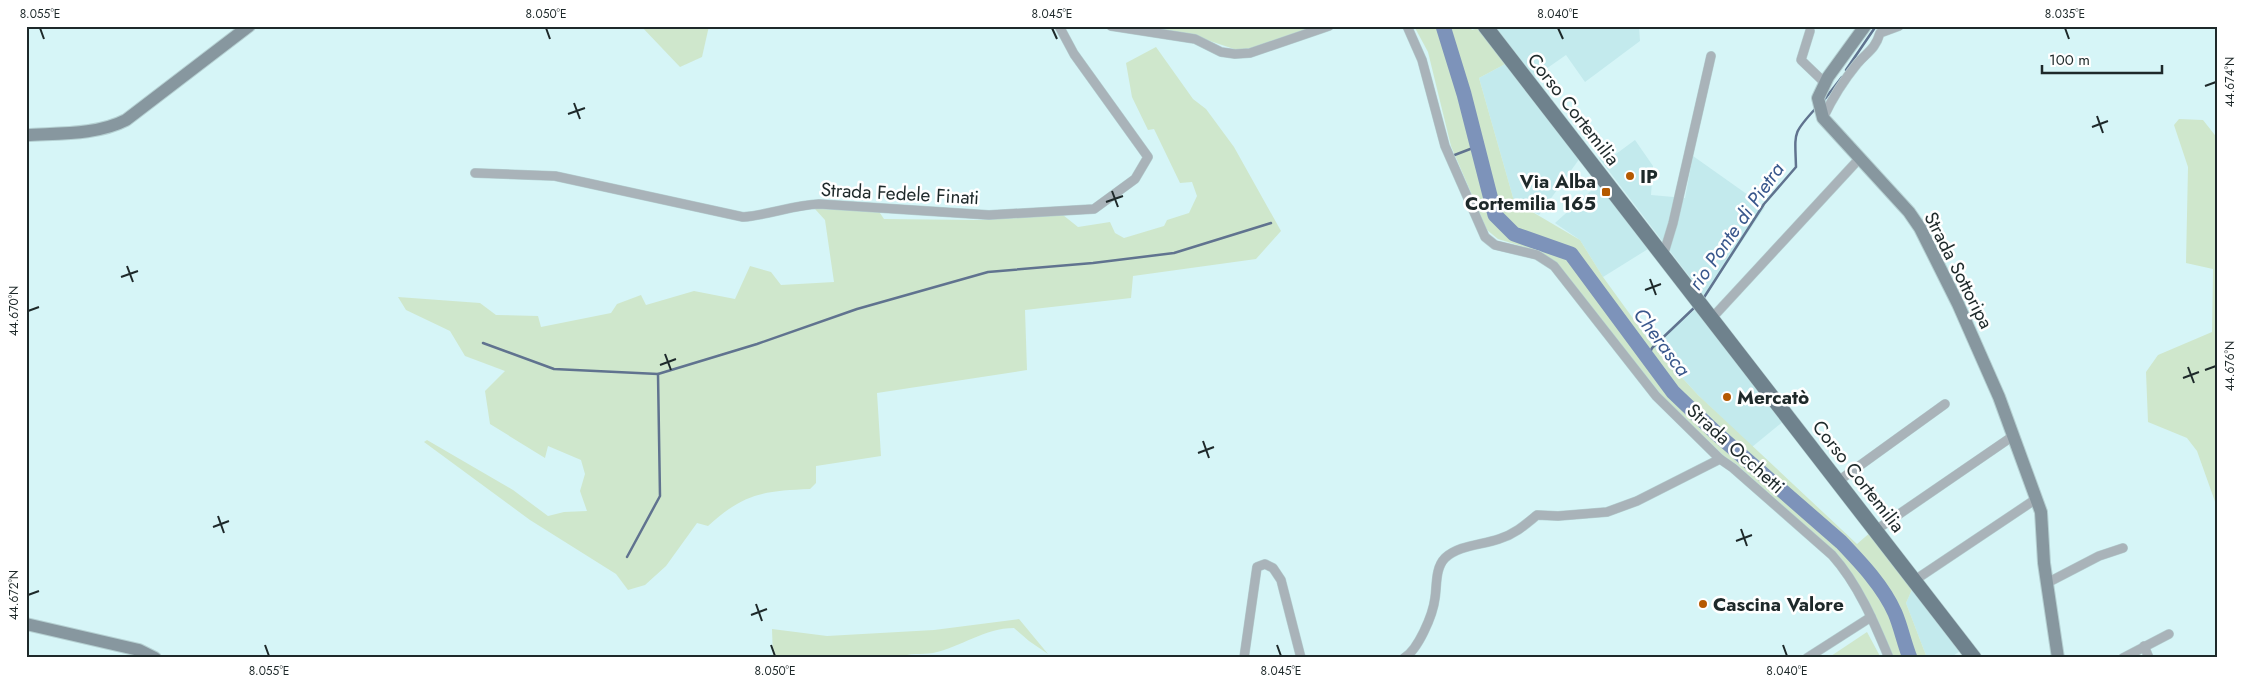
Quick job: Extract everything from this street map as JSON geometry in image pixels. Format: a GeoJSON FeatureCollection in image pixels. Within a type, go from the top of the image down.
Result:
{"type":"FeatureCollection","features":[{"type":"Feature","properties":{"kind":"main road","name":"Corso Cortemilia"},"geometry":{"type":"LineString","coordinates":[[1485,26],[1974,658]]}},
{"type":"Feature","properties":{"kind":"street"},"geometry":{"type":"LineString","coordinates":[[26,135],[93,130],[116,125],[126,120],[249,26]]}},
{"type":"Feature","properties":{"kind":"street","name":"Strada Fedele Finati"},"geometry":{"type":"LineString","coordinates":[[475,173],[561,177],[621,192],[671,200],[743,217],[756,216],[800,205],[819,204],[988,214],[1094,209],[1135,179],[1148,157],[1074,54],[1059,26]]}},
{"type":"Feature","properties":{"kind":"street"},"geometry":{"type":"LineString","coordinates":[[1111,26],[1162,36],[1195,39],[1221,52],[1235,54],[1250,53],[1329,26]]}},
{"type":"Feature","properties":{"kind":"street","name":"Strada Occhetti"},"geometry":{"type":"LineString","coordinates":[[1407,26],[1422,60],[1445,146],[1485,237],[1495,245],[1537,255],[1554,266],[1656,396],[1720,459],[1733,468],[1832,555],[1845,570],[1871,617],[1889,658]]}},
{"type":"Feature","properties":{"kind":"street"},"geometry":{"type":"LineString","coordinates":[[1821,109],[1825,83],[1865,26]]}},
{"type":"Feature","properties":{"kind":"street"},"geometry":{"type":"LineString","coordinates":[[1821,109],[1858,64],[1876,46],[1880,33],[1899,26]]}},
{"type":"Feature","properties":{"kind":"street"},"geometry":{"type":"LineString","coordinates":[[1810,31],[1801,60],[1825,83]]}},
{"type":"Feature","properties":{"kind":"street"},"geometry":{"type":"LineString","coordinates":[[1663,256],[1674,223],[1711,56]]}},
{"type":"Feature","properties":{"kind":"street","name":"Strada Sottoripa"},"geometry":{"type":"LineString","coordinates":[[1821,109],[1859,159],[1909,212],[1920,228],[1958,304],[1999,397],[2040,512],[2047,582],[2058,658]]}},
{"type":"Feature","properties":{"kind":"street"},"geometry":{"type":"LineString","coordinates":[[1700,303],[1859,159]]}},
{"type":"Feature","properties":{"kind":"street"},"geometry":{"type":"LineString","coordinates":[[1837,482],[1944,404]]}},
{"type":"Feature","properties":{"kind":"street"},"geometry":{"type":"LineString","coordinates":[[1876,530],[2013,436]]}},
{"type":"Feature","properties":{"kind":"street"},"geometry":{"type":"LineString","coordinates":[[1404,658],[1410,654],[1425,628],[1435,600],[1436,577],[1444,558],[1464,548],[1517,532],[1537,514],[1558,516],[1607,512],[1637,501],[1720,459]]}},
{"type":"Feature","properties":{"kind":"street"},"geometry":{"type":"LineString","coordinates":[[1915,580],[2036,499]]}},
{"type":"Feature","properties":{"kind":"street"},"geometry":{"type":"LineString","coordinates":[[2047,582],[2099,556],[2123,548]]}},
{"type":"Feature","properties":{"kind":"street"},"geometry":{"type":"LineString","coordinates":[[1244,658],[1257,567],[1265,564],[1273,568],[1282,580],[1301,658]]}},
{"type":"Feature","properties":{"kind":"street"},"geometry":{"type":"LineString","coordinates":[[1807,658],[1871,617]]}},
{"type":"Feature","properties":{"kind":"street"},"geometry":{"type":"LineString","coordinates":[[26,624],[139,650],[155,658]]}},
{"type":"Feature","properties":{"kind":"street"},"geometry":{"type":"LineString","coordinates":[[2123,658],[2169,634]]}},
{"type":"Feature","properties":{"kind":"street"},"geometry":{"type":"LineString","coordinates":[[2144,646],[2149,658]]}},
{"type":"Feature","properties":{"kind":"shaded area"},"geometry":{"type":"Polygon","coordinates":[[[1494,26],[1639,26],[1640,41],[1585,82],[1566,55],[1533,78],[1494,26]]]}},
{"type":"Feature","properties":{"kind":"shaded area"},"geometry":{"type":"Polygon","coordinates":[[[1507,63],[1580,158],[1539,215],[1514,201],[1479,78],[1507,63]]]}},
{"type":"Feature","properties":{"kind":"shaded area"},"geometry":{"type":"Polygon","coordinates":[[[1635,140],[1653,166],[1651,195],[1685,198],[1693,156],[1765,207],[1705,297],[1599,158],[1607,153],[1616,154],[1635,140]]]}},
{"type":"Feature","properties":{"kind":"shaded area"},"geometry":{"type":"Polygon","coordinates":[[[1601,182],[1648,249],[1603,277],[1580,240],[1555,223],[1601,182]]]}},
{"type":"Feature","properties":{"kind":"shaded area"},"geometry":{"type":"Polygon","coordinates":[[[1697,308],[1785,420],[1752,447],[1698,395],[1653,346],[1697,308]]]}},
{"type":"Feature","properties":{"kind":"shaded area"},"geometry":{"type":"Polygon","coordinates":[[[1914,585],[1963,649],[1950,658],[1927,658],[1906,603],[1914,585]]]}},
{"type":"Feature","properties":{"kind":"green space"},"geometry":{"type":"Polygon","coordinates":[[[641,26],[709,26],[702,57],[680,67],[641,26]]]}},
{"type":"Feature","properties":{"kind":"green space"},"geometry":{"type":"Polygon","coordinates":[[[1142,26],[1319,26],[1253,48],[1237,50],[1195,36],[1142,26]]]}},
{"type":"Feature","properties":{"kind":"green space"},"geometry":{"type":"Polygon","coordinates":[[[1414,26],[1469,26],[1472,30],[1479,28],[1507,63],[1479,78],[1514,201],[1580,240],[1603,277],[1653,346],[1698,395],[1857,544],[1872,531],[1914,585],[1906,603],[1927,658],[1894,658],[1863,592],[1839,556],[1736,464],[1727,459],[1664,398],[1557,265],[1534,250],[1498,239],[1487,230],[1451,146],[1428,52],[1414,26]]]}},
{"type":"Feature","properties":{"kind":"green space"},"geometry":{"type":"Polygon","coordinates":[[[1156,47],[1193,99],[1206,109],[1234,147],[1281,231],[1256,259],[1133,276],[1131,298],[1025,310],[1027,370],[877,393],[881,456],[816,466],[816,483],[810,489],[779,491],[755,496],[733,507],[708,526],[697,523],[666,566],[645,585],[628,590],[616,574],[530,520],[424,442],[427,440],[513,490],[548,516],[564,512],[587,511],[580,491],[585,474],[581,460],[548,446],[545,458],[490,424],[485,391],[505,371],[465,356],[450,331],[406,310],[398,297],[480,303],[496,315],[538,316],[541,327],[611,313],[617,304],[641,295],[646,305],[694,291],[735,299],[750,266],[771,272],[781,285],[834,282],[825,220],[815,209],[878,210],[884,219],[977,220],[1063,215],[1078,227],[1110,222],[1115,233],[1124,238],[1164,226],[1167,220],[1189,213],[1197,196],[1192,182],[1180,183],[1154,129],[1148,130],[1132,97],[1126,63],[1156,47]]]}},
{"type":"Feature","properties":{"kind":"green space"},"geometry":{"type":"Polygon","coordinates":[[[2179,119],[2203,120],[2218,139],[2218,510],[2197,451],[2187,438],[2148,422],[2146,372],[2158,355],[2212,332],[2213,269],[2186,263],[2188,167],[2174,125],[2179,119]]]}},
{"type":"Feature","properties":{"kind":"green space"},"geometry":{"type":"Polygon","coordinates":[[[1019,619],[1048,654],[1014,628],[983,634],[933,653],[911,654],[899,658],[773,658],[772,629],[827,636],[934,630],[1019,619]]]}},
{"type":"Feature","properties":{"kind":"green space"},"geometry":{"type":"Polygon","coordinates":[[[1867,632],[1881,658],[1828,658],[1867,632]]]}},
{"type":"Feature","properties":{"kind":"waterway","name":"rio Ponte di Pietra"},"geometry":{"type":"LineString","coordinates":[[1443,26],[1464,94],[1495,215],[1514,234],[1571,254],[1673,392],[1717,434],[1849,550],[1871,575],[1890,603],[1910,658]]}},
{"type":"Feature","properties":{"kind":"waterway","name":"rio Ponte di Pietra"},"geometry":{"type":"LineString","coordinates":[[1846,70],[1876,26]]}},
{"type":"Feature","properties":{"kind":"waterway","name":"rio Ponte di Pietra"},"geometry":{"type":"LineString","coordinates":[[1824,100],[1842,77]]}},
{"type":"Feature","properties":{"kind":"waterway","name":"rio Ponte di Pietra"},"geometry":{"type":"LineString","coordinates":[[1703,299],[1764,204],[1796,167],[1795,147],[1797,134],[1803,123],[1816,108]]}},
{"type":"Feature","properties":{"kind":"waterway"},"geometry":{"type":"LineString","coordinates":[[1452,156],[1478,146]]}},
{"type":"Feature","properties":{"kind":"waterway"},"geometry":{"type":"LineString","coordinates":[[483,343],[554,369],[658,374],[757,344],[857,309],[988,272],[1093,263],[1174,253],[1271,223]]}},
{"type":"Feature","properties":{"kind":"waterway","name":"rio Ponte di Pietra"},"geometry":{"type":"LineString","coordinates":[[1648,357],[1652,348],[1695,307]]}},
{"type":"Feature","properties":{"kind":"waterway"},"geometry":{"type":"LineString","coordinates":[[627,557],[660,496],[658,374]]}},
{"type":"Feature","properties":{"kind":"place","name":"IP"},"geometry":{"type":"Point","coordinates":[1630,176]}},
{"type":"Feature","properties":{"kind":"place","name":"Via Alba Cortemilia 165"},"geometry":{"type":"Point","coordinates":[1606,192]}},
{"type":"Feature","properties":{"kind":"place","name":"Mercatò"},"geometry":{"type":"Point","coordinates":[1727,397]}},
{"type":"Feature","properties":{"kind":"place","name":"Cascina Valore"},"geometry":{"type":"Point","coordinates":[1703,604]}},
{"type":"Feature","properties":{"kind":"water label","name":"Cherasca"},"geometry":{"type":"Point","coordinates":[1662,342]}}]}
